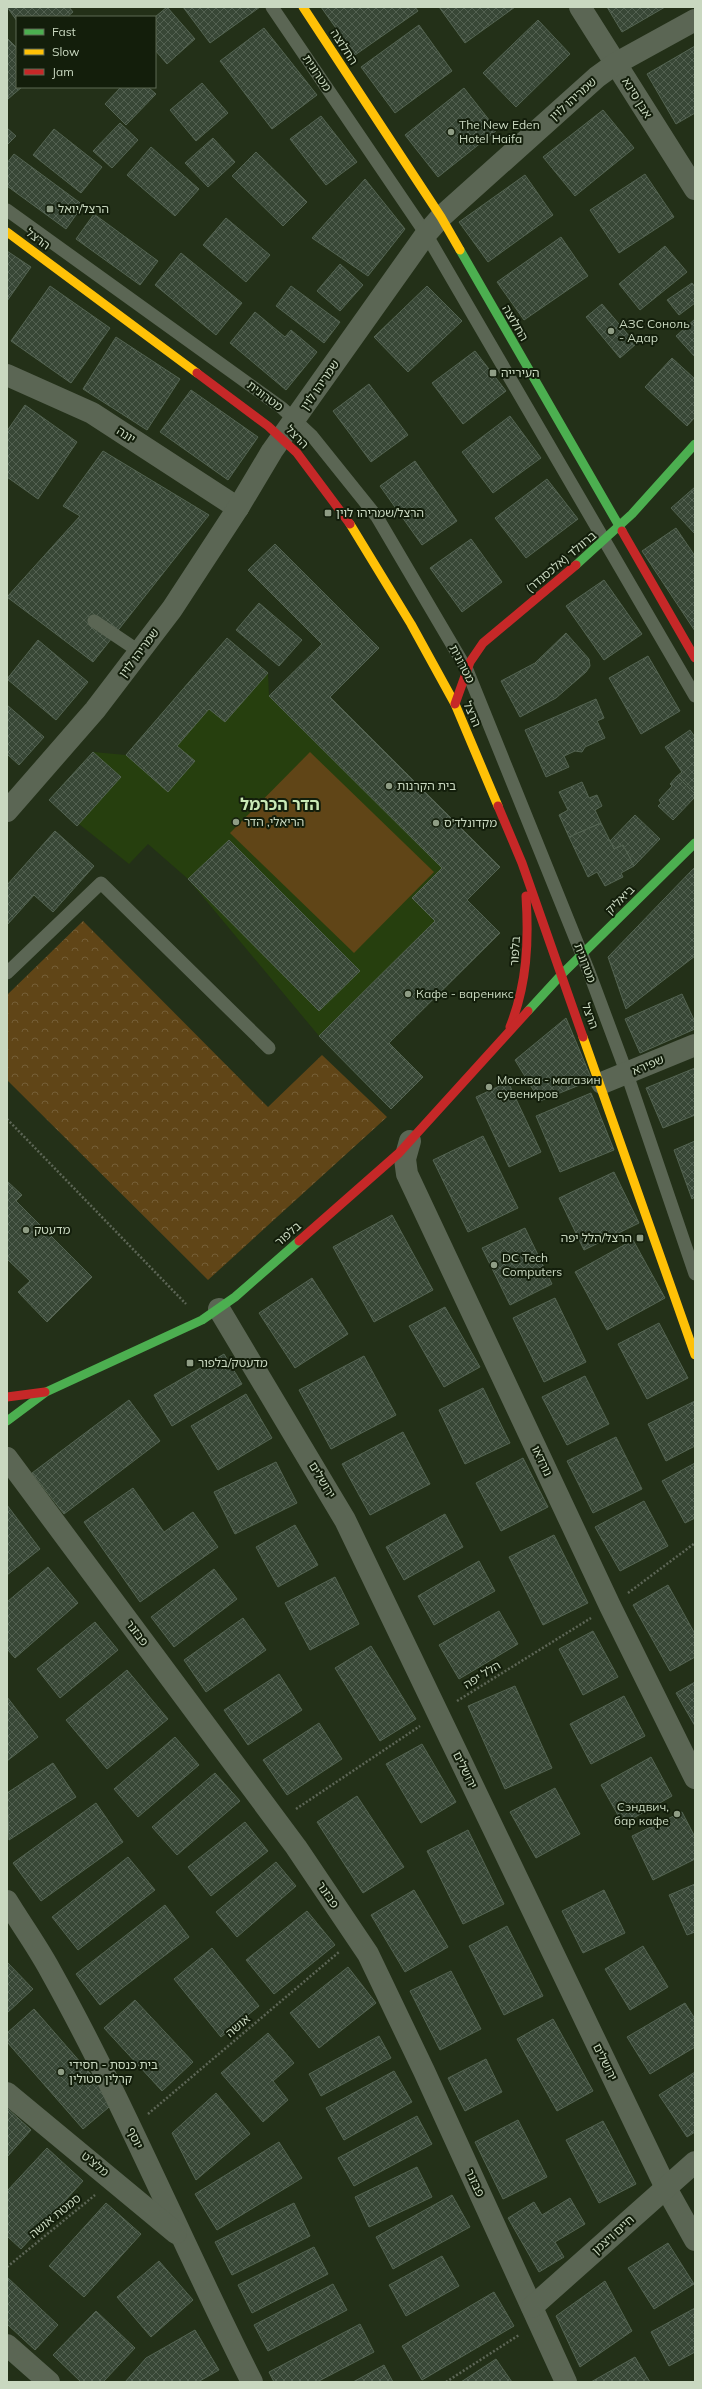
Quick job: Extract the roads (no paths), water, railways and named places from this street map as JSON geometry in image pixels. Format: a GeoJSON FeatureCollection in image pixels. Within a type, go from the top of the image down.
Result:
{"type":"FeatureCollection","features":[{"type":"Feature","properties":{"kind":"street","name":"החלוצה"},"geometry":{"type":"LineString","coordinates":[[303,7],[441,217],[618,527],[695,658]]}},
{"type":"Feature","properties":{"kind":"street","name":"אבן סינא"},"geometry":{"type":"LineString","coordinates":[[580,7],[695,189]]}},
{"type":"Feature","properties":{"kind":"street","name":"שמריהו לוין"},"geometry":{"type":"LineString","coordinates":[[11,798],[57,756],[140,652],[172,609],[282,438],[426,234],[441,217],[596,77],[615,64],[695,20]]}},
{"type":"Feature","properties":{"kind":"street","name":"הרצל"},"geometry":{"type":"LineString","coordinates":[[7,232],[121,315],[282,438],[297,453],[350,524],[411,624],[455,704],[522,863],[602,1084],[695,1355]]}},
{"type":"Feature","properties":{"kind":"street","name":"יונה"},"geometry":{"type":"LineString","coordinates":[[7,375],[92,413],[238,508]]}},
{"type":"Feature","properties":{"kind":"street","name":"ברוולד (אלכסנדר)"},"geometry":{"type":"LineString","coordinates":[[455,704],[467,670],[483,643],[604,541],[695,444]]}},
{"type":"Feature","properties":{"kind":"street","name":"ביאליק"},"geometry":{"type":"LineString","coordinates":[[562,974],[695,843]]}},
{"type":"Feature","properties":{"kind":"street","name":"בלפור"},"geometry":{"type":"LineString","coordinates":[[505,1038],[518,1002],[527,965],[529,928],[522,863]]}},
{"type":"Feature","properties":{"kind":"street","name":"בלפור"},"geometry":{"type":"LineString","coordinates":[[7,1421],[46,1392],[210,1314],[391,1161],[562,974]]}},
{"type":"Feature","properties":{"kind":"street","name":"שפירא"},"geometry":{"type":"LineString","coordinates":[[602,1084],[695,1045]]}},
{"type":"Feature","properties":{"kind":"street","name":"נורדאו"},"geometry":{"type":"LineString","coordinates":[[410,1141],[405,1159],[408,1174],[610,1606],[695,1778]]}},
{"type":"Feature","properties":{"kind":"street","name":"ירושלים"},"geometry":{"type":"LineString","coordinates":[[210,1314],[345,1520],[666,2188],[695,2240]]}},
{"type":"Feature","properties":{"kind":"street","name":"בלפור"},"geometry":{"type":"LineString","coordinates":[[7,1397],[46,1392]]}},
{"type":"Feature","properties":{"kind":"street","name":"פבזנר"},"geometry":{"type":"LineString","coordinates":[[7,1458],[277,1822],[368,1954],[424,2071],[566,2382]]}},
{"type":"Feature","properties":{"kind":"street","name":"יוסף"},"geometry":{"type":"LineString","coordinates":[[7,1901],[50,1969],[131,2129],[209,2297],[252,2382]]}},
{"type":"Feature","properties":{"kind":"street","name":"מלצ'ט"},"geometry":{"type":"LineString","coordinates":[[7,2093],[114,2179],[182,2238]]}},
{"type":"Feature","properties":{"kind":"street","name":"חיים ויצמן"},"geometry":{"type":"LineString","coordinates":[[535,2315],[666,2188],[695,2162]]}},
{"type":"Feature","properties":{"kind":"street"},"geometry":{"type":"LineString","coordinates":[[7,2345],[50,2382]]}},
{"type":"Feature","properties":{"kind":"lane","name":"מטרונית"},"geometry":{"type":"LineString","coordinates":[[272,7],[426,234],[695,696]]}},
{"type":"Feature","properties":{"kind":"lane","name":"מטרונית"},"geometry":{"type":"LineString","coordinates":[[7,210],[137,302],[295,419],[343,473],[377,517],[467,670],[582,955],[626,1074],[695,1274]]}},
{"type":"Feature","properties":{"kind":"lane"},"geometry":{"type":"LineString","coordinates":[[94,621],[140,652]]}},
{"type":"Feature","properties":{"kind":"lane"},"geometry":{"type":"LineString","coordinates":[[452,644],[468,647],[483,643]]}},
{"type":"Feature","properties":{"kind":"lane"},"geometry":{"type":"LineString","coordinates":[[7,973],[101,883],[268,1048]]}},
{"type":"Feature","properties":{"kind":"place","name":"The New Eden Hotel Haifa"},"geometry":{"type":"Point","coordinates":[451,132]}},
{"type":"Feature","properties":{"kind":"place","name":"הרצל/יואל"},"geometry":{"type":"Point","coordinates":[50,209]}},
{"type":"Feature","properties":{"kind":"place","name":"АЗС Соноль - Адар"},"geometry":{"type":"Point","coordinates":[611,331]}},
{"type":"Feature","properties":{"kind":"place","name":"העירייה"},"geometry":{"type":"Point","coordinates":[493,373]}},
{"type":"Feature","properties":{"kind":"place","name":"הרצל/שמריהו לוין"},"geometry":{"type":"Point","coordinates":[328,513]}},
{"type":"Feature","properties":{"kind":"place","name":"בית הקרנות"},"geometry":{"type":"Point","coordinates":[389,786]}},
{"type":"Feature","properties":{"kind":"place","name":"הריאלי, הדר"},"geometry":{"type":"Point","coordinates":[236,822]}},
{"type":"Feature","properties":{"kind":"place","name":"מקדונלד'ס"},"geometry":{"type":"Point","coordinates":[436,823]}},
{"type":"Feature","properties":{"kind":"place","name":"Кафе - вареникс"},"geometry":{"type":"Point","coordinates":[408,994]}},
{"type":"Feature","properties":{"kind":"place","name":"Москва - магазин сувениров"},"geometry":{"type":"Point","coordinates":[489,1087]}},
{"type":"Feature","properties":{"kind":"place","name":"מדעטק"},"geometry":{"type":"Point","coordinates":[26,1230]}},
{"type":"Feature","properties":{"kind":"place","name":"הרצל/הלל יפה"},"geometry":{"type":"Point","coordinates":[640,1238]}},
{"type":"Feature","properties":{"kind":"place","name":"DC Tech Computers"},"geometry":{"type":"Point","coordinates":[494,1265]}},
{"type":"Feature","properties":{"kind":"place","name":"מדעטק/בלפור"},"geometry":{"type":"Point","coordinates":[190,1363]}},
{"type":"Feature","properties":{"kind":"place","name":"Сэндвич, бар кафе"},"geometry":{"type":"Point","coordinates":[677,1814]}},
{"type":"Feature","properties":{"kind":"place","name":"בית כנסת - חסידי קרלין סטולין"},"geometry":{"type":"Point","coordinates":[61,2072]}},
{"type":"Feature","properties":{"kind":"district","name":"הדר הכרמל"},"geometry":{"type":"Point","coordinates":[280,804]}}]}
